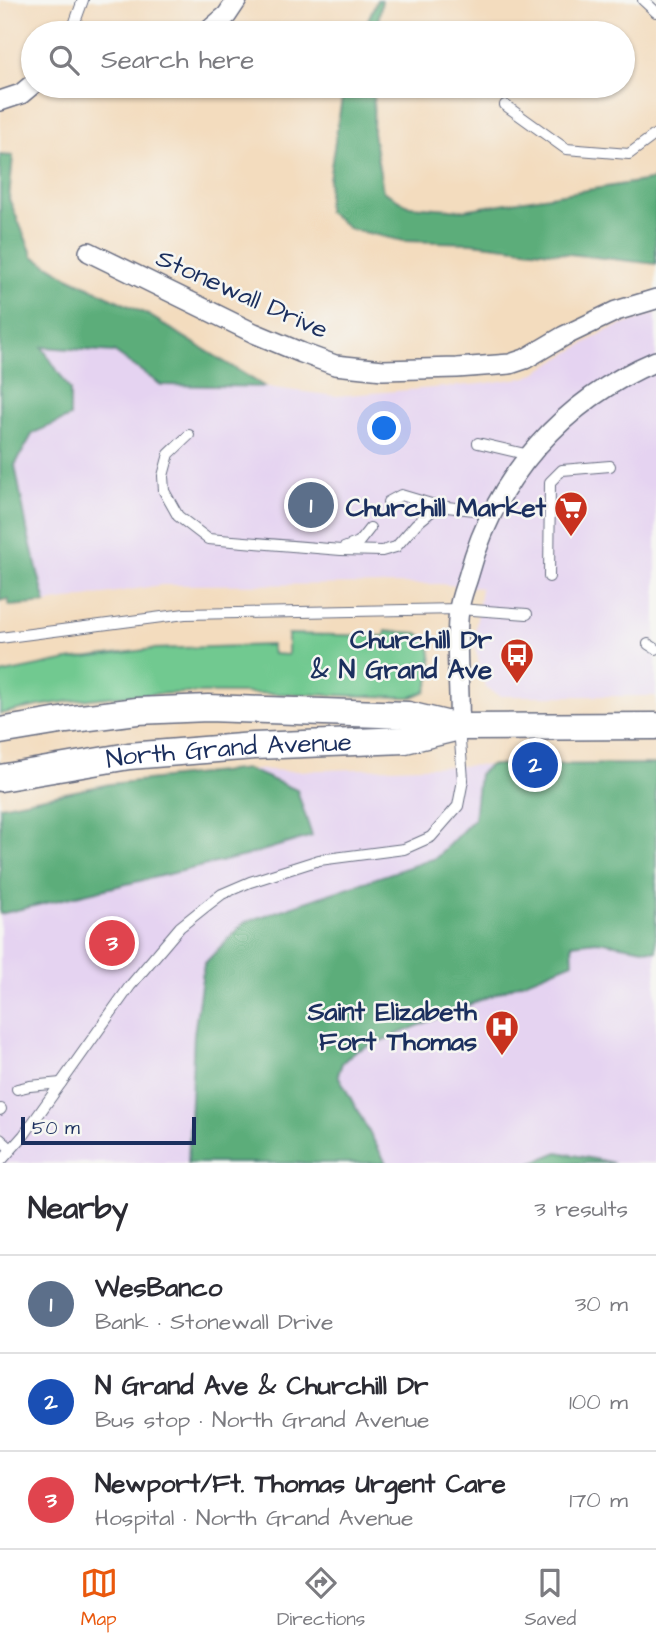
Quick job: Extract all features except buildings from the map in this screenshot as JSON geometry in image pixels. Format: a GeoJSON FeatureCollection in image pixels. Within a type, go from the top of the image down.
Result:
{"type":"FeatureCollection","features":[{"type":"Feature","properties":{"kind":"main road","name":"North Grand Avenue"},"geometry":{"type":"LineString","coordinates":[[0,731],[125,713],[208,708],[408,715],[459,727]]}},
{"type":"Feature","properties":{"kind":"main road","name":"North Grand Avenue"},"geometry":{"type":"LineString","coordinates":[[0,778],[129,756],[254,746],[405,740],[459,727],[656,726]]}},
{"type":"Feature","properties":{"kind":"street"},"geometry":{"type":"LineString","coordinates":[[220,21],[237,0]]}},
{"type":"Feature","properties":{"kind":"street"},"geometry":{"type":"LineString","coordinates":[[0,101],[21,94]]}},
{"type":"Feature","properties":{"kind":"street","name":"Stonewall Drive"},"geometry":{"type":"LineString","coordinates":[[89,252],[254,333],[302,353],[335,365],[383,370],[457,369],[510,364],[525,359],[564,336],[616,311],[656,299]]}},
{"type":"Feature","properties":{"kind":"street"},"geometry":{"type":"LineString","coordinates":[[459,727],[459,609],[472,560],[489,514],[529,456],[552,429],[591,397],[656,361]]}},
{"type":"Feature","properties":{"kind":"lane"},"geometry":{"type":"LineString","coordinates":[[75,21],[83,0]]}},
{"type":"Feature","properties":{"kind":"lane"},"geometry":{"type":"LineString","coordinates":[[643,0],[656,12]]}},
{"type":"Feature","properties":{"kind":"lane"},"geometry":{"type":"LineString","coordinates":[[505,105],[566,149],[629,154],[656,134]]}},
{"type":"Feature","properties":{"kind":"lane"},"geometry":{"type":"LineString","coordinates":[[189,435],[169,454],[163,476],[164,491],[178,516],[208,539],[382,551],[396,547],[416,524],[438,506]]}},
{"type":"Feature","properties":{"kind":"lane"},"geometry":{"type":"LineString","coordinates":[[478,443],[529,456]]}},
{"type":"Feature","properties":{"kind":"lane"},"geometry":{"type":"LineString","coordinates":[[549,577],[550,482],[562,470],[610,466]]}},
{"type":"Feature","properties":{"kind":"lane"},"geometry":{"type":"LineString","coordinates":[[388,502],[401,495],[438,506],[489,514]]}},
{"type":"Feature","properties":{"kind":"lane"},"geometry":{"type":"LineString","coordinates":[[341,550],[359,542],[370,527]]}},
{"type":"Feature","properties":{"kind":"lane"},"geometry":{"type":"LineString","coordinates":[[0,638],[185,614],[459,609],[527,614]]}},
{"type":"Feature","properties":{"kind":"lane"},"geometry":{"type":"LineString","coordinates":[[0,1162],[61,1083],[130,986],[180,927],[222,894],[319,860],[404,849],[431,837],[458,806],[463,780],[459,727]]}},
{"type":"Feature","properties":{"kind":"lane"},"geometry":{"type":"LineString","coordinates":[[17,1089],[61,1083]]}},
{"type":"Feature","properties":{"kind":"lane"},"geometry":{"type":"LineString","coordinates":[[0,1139],[11,1149]]}},
{"type":"Feature","properties":{"kind":"shaded area"},"geometry":{"type":"Polygon","coordinates":[[[656,313],[656,696],[499,696],[485,686],[474,642],[481,588],[439,584],[161,585],[46,603],[28,534],[15,465],[33,433],[70,390],[42,346],[114,352],[161,385],[265,387],[336,396],[481,384],[528,377],[606,331],[656,313]]]}},
{"type":"Feature","properties":{"kind":"shaded area"},"geometry":{"type":"Polygon","coordinates":[[[490,765],[479,774],[474,819],[436,858],[245,922],[204,964],[194,1034],[188,1163],[0,1163],[0,914],[245,856],[311,836],[297,790],[247,769],[291,771],[490,765]]]}},
{"type":"Feature","properties":{"kind":"shaded area","name":"Saint Elizabeth Fort Thomas"},"geometry":{"type":"Polygon","coordinates":[[[597,941],[656,951],[656,1163],[614,1163],[558,1152],[531,1163],[386,1163],[338,1075],[342,1063],[354,1052],[572,963],[571,944],[597,941]]]}},
{"type":"Feature","properties":{"kind":"green space"},"geometry":{"type":"Polygon","coordinates":[[[377,0],[382,0],[378,21],[367,21],[377,0]]]}},
{"type":"Feature","properties":{"kind":"green space"},"geometry":{"type":"Polygon","coordinates":[[[342,98],[374,98],[373,133],[383,191],[410,206],[463,210],[656,179],[656,264],[472,243],[403,241],[350,229],[327,211],[329,179],[342,98]]]}},
{"type":"Feature","properties":{"kind":"green space"},"geometry":{"type":"Polygon","coordinates":[[[0,155],[13,156],[9,199],[33,256],[68,277],[150,316],[265,387],[161,385],[114,352],[42,347],[70,390],[70,417],[33,433],[15,465],[28,534],[46,603],[10,606],[8,599],[0,601],[0,155]]]}},
{"type":"Feature","properties":{"kind":"green space"},"geometry":{"type":"Polygon","coordinates":[[[386,631],[418,633],[429,641],[433,670],[426,691],[412,697],[257,693],[154,694],[51,704],[0,714],[0,674],[68,660],[153,649],[271,645],[273,654],[288,655],[288,634],[385,636],[386,631]]]}},
{"type":"Feature","properties":{"kind":"green space"},"geometry":{"type":"Polygon","coordinates":[[[656,764],[656,951],[597,941],[572,944],[573,962],[354,1052],[342,1063],[338,1075],[386,1163],[188,1163],[194,1034],[204,964],[245,922],[436,858],[474,819],[479,774],[490,765],[656,764]]]}},
{"type":"Feature","properties":{"kind":"green space"},"geometry":{"type":"Polygon","coordinates":[[[247,769],[297,790],[312,836],[245,856],[0,914],[0,806],[110,784],[247,769]]]}},
{"type":"Feature","properties":{"kind":"green space"},"geometry":{"type":"Polygon","coordinates":[[[558,1152],[614,1163],[531,1163],[558,1152]]]}},
{"type":"Feature","properties":{"kind":"place","name":"WesBanco"},"geometry":{"type":"Point","coordinates":[311,505]}},
{"type":"Feature","properties":{"kind":"place","name":"Churchill Market"},"geometry":{"type":"Point","coordinates":[571,538]}},
{"type":"Feature","properties":{"kind":"place","name":"Churchill Dr & N Grand Ave"},"geometry":{"type":"Point","coordinates":[517,685]}},
{"type":"Feature","properties":{"kind":"place","name":"N Grand Ave & Churchill Dr"},"geometry":{"type":"Point","coordinates":[535,765]}},
{"type":"Feature","properties":{"kind":"place","name":"Newport/Ft. Thomas Urgent Care"},"geometry":{"type":"Point","coordinates":[112,943]}},
{"type":"Feature","properties":{"kind":"place","name":"Saint Elizabeth Fort Thomas"},"geometry":{"type":"Point","coordinates":[502,1057]}}]}
